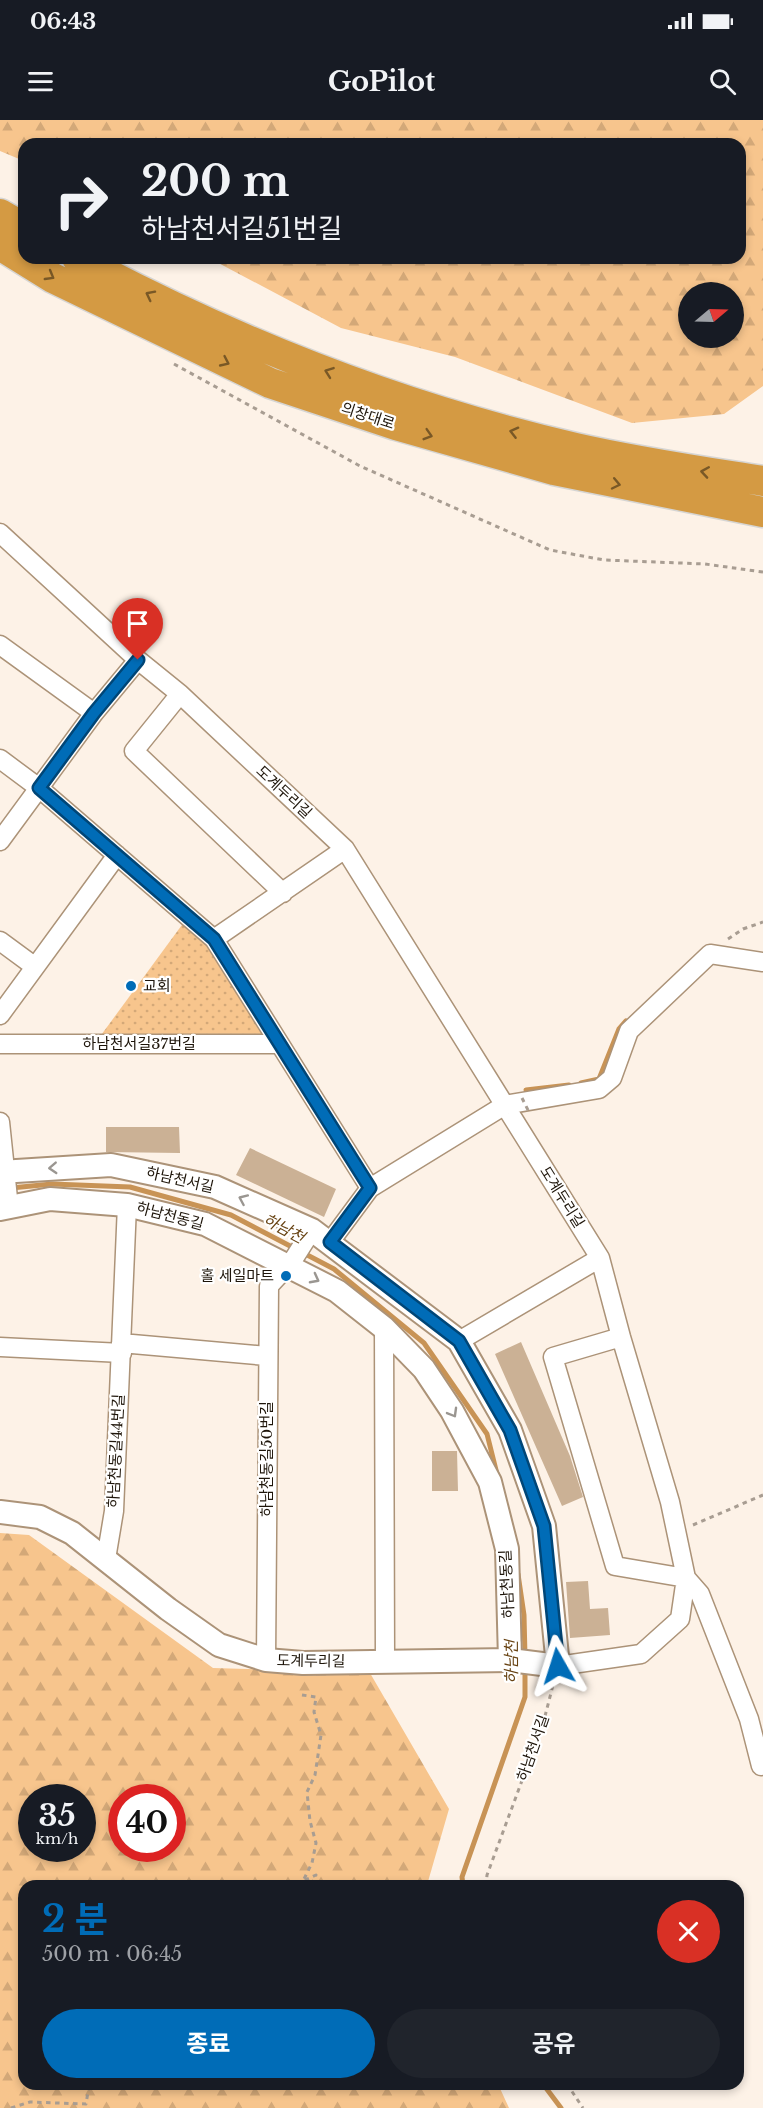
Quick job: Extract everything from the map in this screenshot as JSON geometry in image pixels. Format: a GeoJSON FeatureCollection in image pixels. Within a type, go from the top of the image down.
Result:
{"type":"FeatureCollection","features":[{"type":"Feature","properties":{"kind":"highway"},"geometry":{"type":"LineString","coordinates":[[0,214],[18,224]]}},
{"type":"Feature","properties":{"kind":"highway","name":"의창대로"},"geometry":{"type":"LineString","coordinates":[[0,245],[18,256]]}},
{"type":"Feature","properties":{"kind":"highway","name":"의창대로"},"geometry":{"type":"LineString","coordinates":[[31,264],[53,278],[270,383],[396,425],[554,470],[763,512]]}},
{"type":"Feature","properties":{"kind":"highway","name":"의창대로"},"geometry":{"type":"LineString","coordinates":[[89,264],[177,309],[254,343],[454,416],[577,448],[763,481]]}},
{"type":"Feature","properties":{"kind":"street","name":"도계두리길"},"geometry":{"type":"LineString","coordinates":[[0,533],[138,660],[180,694],[345,849],[600,1258],[670,1502],[686,1578],[680,1619],[641,1654],[550,1665],[513,1660],[385,1660],[303,1663],[266,1660],[219,1646],[168,1610],[72,1533],[40,1517],[0,1512]]}},
{"type":"Feature","properties":{"kind":"street"},"geometry":{"type":"LineString","coordinates":[[0,645],[94,713]]}},
{"type":"Feature","properties":{"kind":"street"},"geometry":{"type":"LineString","coordinates":[[0,841],[94,713],[138,660]]}},
{"type":"Feature","properties":{"kind":"street"},"geometry":{"type":"LineString","coordinates":[[180,694],[134,751],[283,893]]}},
{"type":"Feature","properties":{"kind":"street"},"geometry":{"type":"LineString","coordinates":[[0,759],[39,788],[214,939],[370,1188],[505,1105],[599,1089],[612,1078],[629,1031],[710,954],[763,962]]}},
{"type":"Feature","properties":{"kind":"street"},"geometry":{"type":"LineString","coordinates":[[214,939],[345,849]]}},
{"type":"Feature","properties":{"kind":"street"},"geometry":{"type":"LineString","coordinates":[[0,1015],[117,855]]}},
{"type":"Feature","properties":{"kind":"street"},"geometry":{"type":"LineString","coordinates":[[0,941],[34,966]]}},
{"type":"Feature","properties":{"kind":"street","name":"하남천서길37번길"},"geometry":{"type":"LineString","coordinates":[[0,1044],[278,1044]]}},
{"type":"Feature","properties":{"kind":"street"},"geometry":{"type":"LineString","coordinates":[[0,1122],[6,1206]]}},
{"type":"Feature","properties":{"kind":"street","name":"하남천서길"},"geometry":{"type":"LineString","coordinates":[[4,1174],[111,1165],[215,1187],[316,1238],[459,1341],[510,1430],[544,1526],[550,1665]]}},
{"type":"Feature","properties":{"kind":"street","name":"하남천동길50번길"},"geometry":{"type":"LineString","coordinates":[[266,1660],[269,1286],[290,1262],[370,1188]]}},
{"type":"Feature","properties":{"kind":"street","name":"하남천동길"},"geometry":{"type":"LineString","coordinates":[[6,1206],[50,1199],[127,1205],[205,1224],[290,1262],[337,1291],[384,1328],[429,1378],[452,1411],[490,1482],[507,1549],[513,1660]]}},
{"type":"Feature","properties":{"kind":"street","name":"하남천동길44번길"},"geometry":{"type":"LineString","coordinates":[[106,1559],[114,1511],[127,1205]]}},
{"type":"Feature","properties":{"kind":"street"},"geometry":{"type":"LineString","coordinates":[[459,1341],[600,1258]]}},
{"type":"Feature","properties":{"kind":"street"},"geometry":{"type":"LineString","coordinates":[[384,1328],[385,1660]]}},
{"type":"Feature","properties":{"kind":"street"},"geometry":{"type":"LineString","coordinates":[[621,1337],[553,1357],[615,1566],[686,1578]]}},
{"type":"Feature","properties":{"kind":"street"},"geometry":{"type":"LineString","coordinates":[[0,1347],[121,1348],[267,1356]]}},
{"type":"Feature","properties":{"kind":"street","name":"도계두리길"},"geometry":{"type":"LineString","coordinates":[[686,1578],[700,1594],[749,1719],[761,1766]]}},
{"type":"Feature","properties":{"kind":"path"},"geometry":{"type":"LineString","coordinates":[[173,364],[360,466],[550,550],[604,560],[705,564],[763,572]]}},
{"type":"Feature","properties":{"kind":"path"},"geometry":{"type":"LineString","coordinates":[[710,954],[743,929],[763,922]]}},
{"type":"Feature","properties":{"kind":"path"},"geometry":{"type":"LineString","coordinates":[[522,1098],[530,1114]]}},
{"type":"Feature","properties":{"kind":"path"},"geometry":{"type":"LineString","coordinates":[[687,1528],[763,1495]]}},
{"type":"Feature","properties":{"kind":"path","name":"하남천서길"},"geometry":{"type":"LineString","coordinates":[[487,1880],[543,1724],[550,1665]]}},
{"type":"Feature","properties":{"kind":"path"},"geometry":{"type":"LineString","coordinates":[[303,1695],[316,1697],[314,1713],[321,1735],[315,1775],[307,1792],[310,1821],[316,1844],[312,1863],[304,1880]]}},
{"type":"Feature","properties":{"kind":"path"},"geometry":{"type":"LineString","coordinates":[[305,1880],[316,1875],[314,1880]]}},
{"type":"Feature","properties":{"kind":"path"},"geometry":{"type":"LineString","coordinates":[[11,2108],[30,2102],[86,2104],[88,2090]]}},
{"type":"Feature","properties":{"kind":"path"},"geometry":{"type":"LineString","coordinates":[[571,2090],[583,2108]]}},
{"type":"Feature","properties":{"kind":"green space"},"geometry":{"type":"Polygon","coordinates":[[[0,120],[763,120],[763,386],[724,414],[632,423],[455,357],[341,328],[220,264],[746,264],[746,138],[18,138],[18,158],[0,151],[0,120]]]}},
{"type":"Feature","properties":{"kind":"green space"},"geometry":{"type":"Polygon","coordinates":[[[187,918],[213,940],[275,1042],[96,1042],[187,918]]]}},
{"type":"Feature","properties":{"kind":"green space"},"geometry":{"type":"Polygon","coordinates":[[[0,1533],[29,1535],[213,1668],[370,1673],[449,1809],[428,1880],[18,1880],[18,2090],[501,2090],[509,2108],[0,2108],[0,1533]]]}},
{"type":"Feature","properties":{"kind":"building"},"geometry":{"type":"Polygon","coordinates":[[[106,1127],[179,1127],[180,1153],[106,1152],[106,1127]]]}},
{"type":"Feature","properties":{"kind":"building"},"geometry":{"type":"Polygon","coordinates":[[[250,1148],[336,1189],[324,1217],[236,1175],[250,1148]]]}},
{"type":"Feature","properties":{"kind":"building"},"geometry":{"type":"Polygon","coordinates":[[[521,1342],[570,1456],[583,1497],[562,1506],[495,1354],[521,1342]]]}},
{"type":"Feature","properties":{"kind":"building"},"geometry":{"type":"Polygon","coordinates":[[[432,1451],[457,1451],[458,1491],[432,1491],[432,1451]]]}},
{"type":"Feature","properties":{"kind":"building"},"geometry":{"type":"Polygon","coordinates":[[[588,1581],[590,1609],[608,1608],[610,1635],[570,1638],[566,1582],[588,1581]]]}},
{"type":"Feature","properties":{"kind":"waterway"},"geometry":{"type":"LineString","coordinates":[[581,1083],[599,1079],[619,1029],[626,1021]]}},
{"type":"Feature","properties":{"kind":"waterway"},"geometry":{"type":"LineString","coordinates":[[526,1090],[569,1085]]}},
{"type":"Feature","properties":{"kind":"waterway","name":"하남천"},"geometry":{"type":"LineString","coordinates":[[11,1188],[52,1184],[130,1187],[231,1215],[334,1269],[424,1343],[487,1434],[497,1474]]}},
{"type":"Feature","properties":{"kind":"waterway","name":"하남천"},"geometry":{"type":"LineString","coordinates":[[518,1574],[524,1615],[525,1657]]}},
{"type":"Feature","properties":{"kind":"waterway","name":"하남천"},"geometry":{"type":"LineString","coordinates":[[462,1880],[525,1697],[525,1667]]}},
{"type":"Feature","properties":{"kind":"waterway"},"geometry":{"type":"LineString","coordinates":[[548,2090],[561,2108]]}},
{"type":"Feature","properties":{"kind":"place","name":"교회"},"geometry":{"type":"Point","coordinates":[131,986]}},
{"type":"Feature","properties":{"kind":"place","name":"홀 세일마트"},"geometry":{"type":"Point","coordinates":[286,1276]}},
{"type":"Feature","properties":{"kind":"route"},"geometry":{"type":"LineString","coordinates":[[138,660],[94,713],[39,788],[214,939],[370,1188],[330,1242],[459,1341],[510,1430],[544,1526],[558,1666]]}}]}
